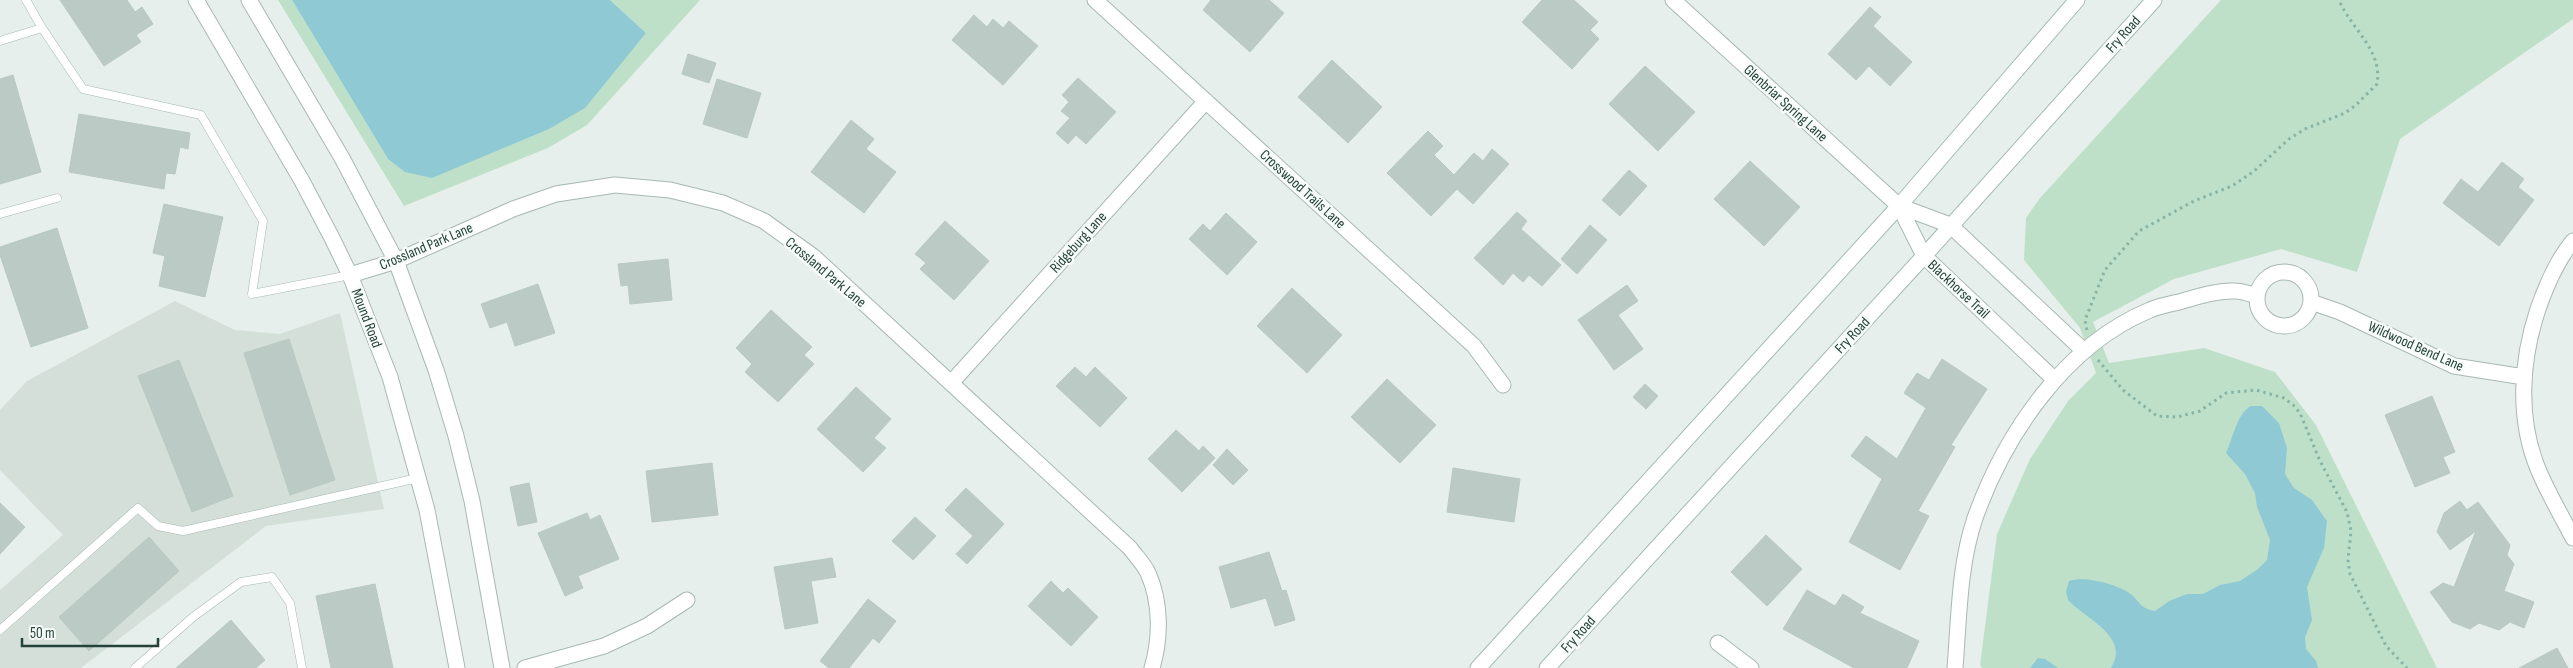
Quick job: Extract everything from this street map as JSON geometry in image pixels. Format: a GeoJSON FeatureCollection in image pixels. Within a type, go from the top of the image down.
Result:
{"type":"FeatureCollection","features":[{"type":"Feature","properties":{"kind":"street","name":"Mound Road"},"geometry":{"type":"LineString","coordinates":[[196,0],[302,182],[350,275],[390,377],[427,510],[457,668]]}},
{"type":"Feature","properties":{"kind":"street"},"geometry":{"type":"LineString","coordinates":[[249,0],[342,158],[396,261],[436,370],[456,436],[472,501],[502,668]]}},
{"type":"Feature","properties":{"kind":"street","name":"Crosswood Trails Lane"},"geometry":{"type":"LineString","coordinates":[[1095,0],[1474,346],[1503,385]]}},
{"type":"Feature","properties":{"kind":"street","name":"Glenbriar Spring Lane"},"geometry":{"type":"LineString","coordinates":[[1673,0],[1899,206]]}},
{"type":"Feature","properties":{"kind":"street"},"geometry":{"type":"LineString","coordinates":[[1478,668],[1899,206],[2077,0]]}},
{"type":"Feature","properties":{"kind":"street","name":"Fry Road"},"geometry":{"type":"LineString","coordinates":[[1547,668],[1924,256],[2154,0]]}},
{"type":"Feature","properties":{"kind":"street","name":"Ridgeburg Lane"},"geometry":{"type":"LineString","coordinates":[[951,383],[1206,101]]}},
{"type":"Feature","properties":{"kind":"street","name":"Crossland Park Lane"},"geometry":{"type":"LineString","coordinates":[[350,275],[396,261],[513,209],[556,194],[615,185],[670,190],[723,203],[764,221],[814,257],[1130,548],[1148,572],[1158,612],[1158,647],[1152,668]]}},
{"type":"Feature","properties":{"kind":"street"},"geometry":{"type":"LineString","coordinates":[[1899,206],[1950,225],[2087,349]]}},
{"type":"Feature","properties":{"kind":"street","name":"Blackhorse Trail"},"geometry":{"type":"LineString","coordinates":[[1899,206],[1924,256],[2055,380]]}},
{"type":"Feature","properties":{"kind":"street"},"geometry":{"type":"LineString","coordinates":[[2573,241],[2546,285],[2530,332],[2524,377],[2524,418],[2538,468],[2573,538]]}},
{"type":"Feature","properties":{"kind":"street"},"geometry":{"type":"LineString","coordinates":[[2285,272],[2297,275],[2305,281],[2309,289],[2311,302],[2306,314],[2300,321],[2293,324],[2278,325],[2269,321],[2262,314],[2257,296],[2264,281],[2276,273],[2285,272]]}},
{"type":"Feature","properties":{"kind":"street"},"geometry":{"type":"LineString","coordinates":[[1956,668],[1962,578],[1974,520],[1994,471],[2021,425],[2055,380],[2087,349],[2114,329],[2151,310],[2190,299],[2235,291],[2257,296]]}},
{"type":"Feature","properties":{"kind":"street","name":"Wildwood Bend Lane"},"geometry":{"type":"LineString","coordinates":[[2311,302],[2340,312],[2454,366],[2524,377]]}},
{"type":"Feature","properties":{"kind":"street"},"geometry":{"type":"LineString","coordinates":[[525,668],[604,646],[646,626],[686,600]]}},
{"type":"Feature","properties":{"kind":"street"},"geometry":{"type":"LineString","coordinates":[[1718,643],[1750,668]]}},
{"type":"Feature","properties":{"kind":"lane"},"geometry":{"type":"LineString","coordinates":[[26,0],[42,28],[83,89],[201,115],[263,220],[252,294],[350,275]]}},
{"type":"Feature","properties":{"kind":"lane"},"geometry":{"type":"LineString","coordinates":[[0,41],[42,28]]}},
{"type":"Feature","properties":{"kind":"lane"},"geometry":{"type":"LineString","coordinates":[[0,214],[57,198]]}},
{"type":"Feature","properties":{"kind":"lane"},"geometry":{"type":"LineString","coordinates":[[0,630],[138,508],[158,526],[183,531],[418,478]]}},
{"type":"Feature","properties":{"kind":"lane"},"geometry":{"type":"LineString","coordinates":[[135,668],[193,617],[241,582],[272,577],[290,603],[302,668]]}},
{"type":"Feature","properties":{"kind":"path"},"geometry":{"type":"LineString","coordinates":[[2339,0],[2344,13],[2373,51],[2378,65],[2377,84],[2356,106],[2345,113],[2305,128],[2289,139],[2254,172],[2232,186],[2194,201],[2139,231],[2105,270],[2097,288],[2085,320],[2087,349],[2123,390],[2157,416],[2177,417],[2200,411],[2226,393],[2256,390],[2284,398],[2300,412],[2320,461],[2348,517],[2351,531],[2348,560],[2350,574],[2386,646],[2407,668]]}},
{"type":"Feature","properties":{"kind":"shaded area"},"geometry":{"type":"Polygon","coordinates":[[[175,301],[235,330],[280,334],[340,313],[384,509],[266,526],[81,668],[0,668],[0,590],[63,535],[0,470],[0,410],[27,381],[175,301]]]}},
{"type":"Feature","properties":{"kind":"green space"},"geometry":{"type":"Polygon","coordinates":[[[278,0],[292,0],[388,159],[646,33],[610,0],[700,0],[587,125],[548,148],[404,206],[278,0]]]}},
{"type":"Feature","properties":{"kind":"green space"},"geometry":{"type":"Polygon","coordinates":[[[2221,0],[2573,0],[2573,19],[2400,139],[2357,272],[2281,249],[2174,279],[2093,322],[2109,363],[2204,348],[2275,372],[2316,425],[2437,668],[1982,668],[1980,665],[1997,534],[2030,459],[2068,401],[2096,373],[2080,328],[2024,260],[2026,218],[2040,198],[2221,0]]]}},
{"type":"Feature","properties":{"kind":"water"},"geometry":{"type":"Polygon","coordinates":[[[292,0],[610,0],[646,33],[585,108],[549,129],[432,178],[405,172],[388,159],[292,0]]]}},
{"type":"Feature","properties":{"kind":"water"},"geometry":{"type":"Polygon","coordinates":[[[2251,406],[2262,406],[2279,423],[2287,448],[2285,474],[2294,488],[2312,500],[2327,521],[2324,548],[2307,587],[2312,620],[2305,637],[2306,649],[2316,661],[2318,668],[2111,668],[2116,657],[2115,646],[2103,629],[2068,600],[2066,592],[2069,581],[2084,579],[2112,585],[2128,592],[2145,608],[2155,611],[2169,601],[2187,594],[2203,594],[2220,585],[2240,581],[2258,569],[2267,560],[2270,540],[2257,507],[2255,493],[2245,474],[2226,453],[2242,414],[2251,406]]]}},
{"type":"Feature","properties":{"kind":"water"},"geometry":{"type":"Polygon","coordinates":[[[2038,658],[2045,659],[2058,668],[2030,668],[2038,658]]]}},
{"type":"Feature","properties":{"kind":"building"},"geometry":{"type":"Polygon","coordinates":[[[60,0],[127,0],[135,12],[142,7],[153,24],[136,35],[141,42],[104,66],[60,0]]]}},
{"type":"Feature","properties":{"kind":"building"},"geometry":{"type":"Polygon","coordinates":[[[1211,0],[1269,0],[1284,13],[1250,52],[1203,10],[1211,0]]]}},
{"type":"Feature","properties":{"kind":"building"},"geometry":{"type":"Polygon","coordinates":[[[1542,0],[1574,0],[1598,22],[1590,30],[1599,39],[1572,69],[1522,22],[1542,0]]]}},
{"type":"Feature","properties":{"kind":"building"},"geometry":{"type":"Polygon","coordinates":[[[1870,7],[1881,17],[1873,26],[1912,62],[1890,86],[1869,66],[1856,80],[1828,54],[1870,7]]]}},
{"type":"Feature","properties":{"kind":"building"},"geometry":{"type":"Polygon","coordinates":[[[974,15],[987,27],[993,19],[1003,28],[1009,21],[1038,46],[1003,85],[952,40],[974,15]]]}},
{"type":"Feature","properties":{"kind":"building"},"geometry":{"type":"Polygon","coordinates":[[[688,54],[716,63],[709,83],[682,74],[688,54]]]}},
{"type":"Feature","properties":{"kind":"building"},"geometry":{"type":"Polygon","coordinates":[[[1332,60],[1382,107],[1348,143],[1298,97],[1332,60]]]}},
{"type":"Feature","properties":{"kind":"building"},"geometry":{"type":"Polygon","coordinates":[[[1645,66],[1695,112],[1658,151],[1609,104],[1645,66]]]}},
{"type":"Feature","properties":{"kind":"building"},"geometry":{"type":"Polygon","coordinates":[[[13,75],[41,172],[0,184],[0,79],[13,75]]]}},
{"type":"Feature","properties":{"kind":"building"},"geometry":{"type":"Polygon","coordinates":[[[1078,78],[1116,112],[1086,144],[1076,135],[1068,144],[1056,133],[1070,118],[1061,111],[1069,102],[1062,95],[1078,78]]]}},
{"type":"Feature","properties":{"kind":"building"},"geometry":{"type":"Polygon","coordinates":[[[717,79],[761,93],[747,138],[703,124],[717,79]]]}},
{"type":"Feature","properties":{"kind":"building"},"geometry":{"type":"Polygon","coordinates":[[[79,114],[190,133],[188,149],[180,147],[175,174],[166,173],[164,189],[69,172],[79,114]]]}},
{"type":"Feature","properties":{"kind":"building"},"geometry":{"type":"Polygon","coordinates":[[[851,120],[874,139],[866,149],[896,172],[864,213],[811,172],[851,120]]]}},
{"type":"Feature","properties":{"kind":"building"},"geometry":{"type":"Polygon","coordinates":[[[1428,131],[1443,146],[1434,155],[1454,175],[1474,153],[1483,161],[1492,149],[1509,164],[1473,204],[1457,189],[1431,216],[1387,173],[1428,131]]]}},
{"type":"Feature","properties":{"kind":"building"},"geometry":{"type":"Polygon","coordinates":[[[1750,161],[1800,207],[1764,246],[1714,199],[1750,161]]]}},
{"type":"Feature","properties":{"kind":"building"},"geometry":{"type":"Polygon","coordinates":[[[2502,162],[2524,179],[2518,187],[2534,200],[2499,246],[2443,203],[2461,179],[2478,192],[2502,162]]]}},
{"type":"Feature","properties":{"kind":"building"},"geometry":{"type":"Polygon","coordinates":[[[1629,170],[1647,186],[1620,216],[1602,200],[1629,170]]]}},
{"type":"Feature","properties":{"kind":"building"},"geometry":{"type":"Polygon","coordinates":[[[164,204],[223,217],[205,297],[159,286],[165,256],[153,253],[164,204]]]}},
{"type":"Feature","properties":{"kind":"building"},"geometry":{"type":"Polygon","coordinates":[[[1517,212],[1527,221],[1521,229],[1561,265],[1542,286],[1529,275],[1523,282],[1513,273],[1503,285],[1474,258],[1517,212]]]}},
{"type":"Feature","properties":{"kind":"building"},"geometry":{"type":"Polygon","coordinates":[[[1226,213],[1257,242],[1227,275],[1189,239],[1203,224],[1210,231],[1226,213]]]}},
{"type":"Feature","properties":{"kind":"building"},"geometry":{"type":"Polygon","coordinates":[[[945,221],[989,261],[954,300],[920,269],[926,263],[915,254],[945,221]]]}},
{"type":"Feature","properties":{"kind":"building"},"geometry":{"type":"Polygon","coordinates":[[[1590,225],[1607,240],[1577,274],[1561,259],[1590,225]]]}},
{"type":"Feature","properties":{"kind":"building"},"geometry":{"type":"Polygon","coordinates":[[[57,228],[88,328],[31,347],[0,255],[0,247],[57,228]]]}},
{"type":"Feature","properties":{"kind":"building"},"geometry":{"type":"Polygon","coordinates":[[[668,259],[672,300],[630,304],[628,285],[621,286],[618,264],[668,259]]]}},
{"type":"Feature","properties":{"kind":"building"},"geometry":{"type":"Polygon","coordinates":[[[538,284],[555,333],[515,346],[507,322],[490,328],[481,304],[538,284]]]}},
{"type":"Feature","properties":{"kind":"building"},"geometry":{"type":"Polygon","coordinates":[[[1627,285],[1638,301],[1618,315],[1643,349],[1614,370],[1578,320],[1627,285]]]}},
{"type":"Feature","properties":{"kind":"building"},"geometry":{"type":"Polygon","coordinates":[[[1292,288],[1342,335],[1307,373],[1257,326],[1292,288]]]}},
{"type":"Feature","properties":{"kind":"building"},"geometry":{"type":"Polygon","coordinates":[[[771,310],[812,347],[804,355],[814,364],[778,402],[745,372],[752,364],[736,348],[771,310]]]}},
{"type":"Feature","properties":{"kind":"building"},"geometry":{"type":"Polygon","coordinates":[[[289,339],[335,480],[290,495],[244,353],[289,339]]]}},
{"type":"Feature","properties":{"kind":"building"},"geometry":{"type":"Polygon","coordinates":[[[1942,359],[1987,389],[1951,445],[1955,447],[1918,511],[1929,516],[1900,570],[1849,542],[1882,479],[1851,456],[1866,436],[1897,459],[1926,408],[1904,393],[1917,373],[1929,380],[1942,359]]]}},
{"type":"Feature","properties":{"kind":"building"},"geometry":{"type":"Polygon","coordinates":[[[179,360],[233,496],[192,512],[138,376],[179,360]]]}},
{"type":"Feature","properties":{"kind":"building"},"geometry":{"type":"Polygon","coordinates":[[[1075,367],[1086,377],[1095,367],[1127,398],[1100,427],[1056,386],[1075,367]]]}},
{"type":"Feature","properties":{"kind":"building"},"geometry":{"type":"Polygon","coordinates":[[[1387,379],[1436,425],[1400,463],[1351,417],[1387,379]]]}},
{"type":"Feature","properties":{"kind":"building"},"geometry":{"type":"Polygon","coordinates":[[[1645,384],[1658,396],[1646,409],[1633,397],[1645,384]]]}},
{"type":"Feature","properties":{"kind":"building"},"geometry":{"type":"Polygon","coordinates":[[[856,387],[891,419],[874,438],[886,448],[863,472],[817,429],[856,387]]]}},
{"type":"Feature","properties":{"kind":"building"},"geometry":{"type":"Polygon","coordinates":[[[2432,396],[2455,452],[2443,457],[2450,473],[2415,487],[2385,415],[2432,396]]]}},
{"type":"Feature","properties":{"kind":"building"},"geometry":{"type":"Polygon","coordinates":[[[1176,430],[1199,451],[1203,446],[1215,458],[1182,492],[1148,459],[1176,430]]]}},
{"type":"Feature","properties":{"kind":"building"},"geometry":{"type":"Polygon","coordinates":[[[1227,449],[1248,470],[1233,485],[1213,465],[1227,449]]]}},
{"type":"Feature","properties":{"kind":"building"},"geometry":{"type":"Polygon","coordinates":[[[712,463],[718,515],[652,522],[646,471],[712,463]]]}},
{"type":"Feature","properties":{"kind":"building"},"geometry":{"type":"Polygon","coordinates":[[[1453,468],[1520,479],[1514,522],[1447,512],[1453,468]]]}},
{"type":"Feature","properties":{"kind":"building"},"geometry":{"type":"Polygon","coordinates":[[[529,483],[537,522],[518,526],[510,487],[529,483]]]}},
{"type":"Feature","properties":{"kind":"building"},"geometry":{"type":"Polygon","coordinates":[[[966,488],[1004,524],[967,564],[956,554],[973,536],[945,510],[966,488]]]}},
{"type":"Feature","properties":{"kind":"building"},"geometry":{"type":"Polygon","coordinates":[[[2460,501],[2467,510],[2478,502],[2510,545],[2507,555],[2514,564],[2504,591],[2534,602],[2524,628],[2510,622],[2499,630],[2479,623],[2470,629],[2452,622],[2430,592],[2443,583],[2454,587],[2476,531],[2450,550],[2437,532],[2444,513],[2460,501]]]}},
{"type":"Feature","properties":{"kind":"building"},"geometry":{"type":"Polygon","coordinates":[[[0,503],[25,527],[0,554],[0,503]]]}},
{"type":"Feature","properties":{"kind":"building"},"geometry":{"type":"Polygon","coordinates":[[[587,513],[590,520],[600,515],[619,559],[578,576],[583,588],[565,596],[538,533],[587,513]]]}},
{"type":"Feature","properties":{"kind":"building"},"geometry":{"type":"Polygon","coordinates":[[[915,517],[936,536],[913,560],[892,541],[915,517]]]}},
{"type":"Feature","properties":{"kind":"building"},"geometry":{"type":"Polygon","coordinates":[[[1766,535],[1802,569],[1767,606],[1731,572],[1766,535]]]}},
{"type":"Feature","properties":{"kind":"building"},"geometry":{"type":"Polygon","coordinates":[[[149,537],[179,571],[89,651],[59,617],[149,537]]]}},
{"type":"Feature","properties":{"kind":"building"},"geometry":{"type":"Polygon","coordinates":[[[1269,552],[1282,591],[1286,590],[1295,620],[1275,626],[1266,598],[1231,608],[1219,567],[1269,552]]]}},
{"type":"Feature","properties":{"kind":"building"},"geometry":{"type":"Polygon","coordinates":[[[832,558],[836,577],[811,581],[818,623],[785,629],[774,567],[832,558]]]}},
{"type":"Feature","properties":{"kind":"building"},"geometry":{"type":"Polygon","coordinates":[[[1051,581],[1063,593],[1068,588],[1098,617],[1071,646],[1028,606],[1051,581]]]}},
{"type":"Feature","properties":{"kind":"building"},"geometry":{"type":"Polygon","coordinates":[[[375,584],[393,668],[331,668],[316,596],[375,584]]]}},
{"type":"Feature","properties":{"kind":"building"},"geometry":{"type":"Polygon","coordinates":[[[1807,590],[1835,606],[1843,594],[1864,607],[1860,613],[1919,641],[1907,668],[1854,668],[1783,629],[1807,590]]]}},
{"type":"Feature","properties":{"kind":"building"},"geometry":{"type":"Polygon","coordinates":[[[868,599],[896,621],[879,643],[873,638],[849,668],[829,668],[820,661],[868,599]]]}},
{"type":"Feature","properties":{"kind":"building"},"geometry":{"type":"Polygon","coordinates":[[[231,620],[265,660],[256,668],[176,668],[231,620]]]}},
{"type":"Feature","properties":{"kind":"building"},"geometry":{"type":"Polygon","coordinates":[[[2557,648],[2568,668],[2519,668],[2557,648]]]}}]}
